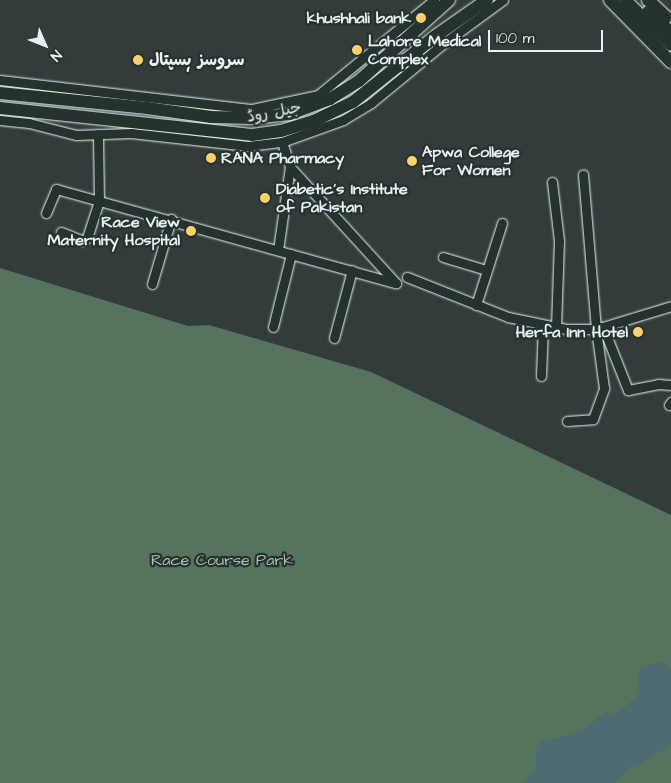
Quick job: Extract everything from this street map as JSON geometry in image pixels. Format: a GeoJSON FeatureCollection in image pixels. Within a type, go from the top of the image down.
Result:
{"type":"FeatureCollection","features":[{"type":"Feature","properties":{"kind":"main road","name":"جیل روڈ"},"geometry":{"type":"LineString","coordinates":[[0,93],[147,108],[211,117],[252,118],[290,114],[330,99],[359,81],[449,0]]}},
{"type":"Feature","properties":{"kind":"main road","name":"جیل روڈ"},"geometry":{"type":"LineString","coordinates":[[0,108],[252,135],[296,127],[334,112],[353,102],[438,35],[487,0]]}},
{"type":"Feature","properties":{"kind":"main road"},"geometry":{"type":"LineString","coordinates":[[610,0],[671,62]]}},
{"type":"Feature","properties":{"kind":"main road"},"geometry":{"type":"LineString","coordinates":[[625,0],[671,45]]}},
{"type":"Feature","properties":{"kind":"main road"},"geometry":{"type":"LineString","coordinates":[[635,0],[671,32]]}},
{"type":"Feature","properties":{"kind":"main road"},"geometry":{"type":"LineString","coordinates":[[648,0],[671,22]]}},
{"type":"Feature","properties":{"kind":"street"},"geometry":{"type":"LineString","coordinates":[[0,80],[252,109],[318,95],[434,0]]}},
{"type":"Feature","properties":{"kind":"street"},"geometry":{"type":"LineString","coordinates":[[0,120],[28,123],[62,133],[131,133],[248,146],[282,142],[343,120],[371,103],[444,43],[503,0]]}},
{"type":"Feature","properties":{"kind":"street"},"geometry":{"type":"LineString","coordinates":[[60,232],[85,240],[99,200],[102,134],[107,118]]}},
{"type":"Feature","properties":{"kind":"street"},"geometry":{"type":"LineString","coordinates":[[46,213],[56,189],[171,219],[396,283],[290,167],[282,142]]}},
{"type":"Feature","properties":{"kind":"street"},"geometry":{"type":"LineString","coordinates":[[278,250],[290,167]]}},
{"type":"Feature","properties":{"kind":"street"},"geometry":{"type":"LineString","coordinates":[[567,421],[593,419],[604,388],[600,328],[583,175]]}},
{"type":"Feature","properties":{"kind":"street"},"geometry":{"type":"LineString","coordinates":[[552,182],[559,241],[556,326]]}},
{"type":"Feature","properties":{"kind":"street"},"geometry":{"type":"LineString","coordinates":[[152,284],[171,219]]}},
{"type":"Feature","properties":{"kind":"street"},"geometry":{"type":"LineString","coordinates":[[476,305],[502,223]]}},
{"type":"Feature","properties":{"kind":"street"},"geometry":{"type":"LineString","coordinates":[[273,327],[291,254]]}},
{"type":"Feature","properties":{"kind":"street"},"geometry":{"type":"LineString","coordinates":[[443,257],[486,270]]}},
{"type":"Feature","properties":{"kind":"street"},"geometry":{"type":"LineString","coordinates":[[334,338],[352,270]]}},
{"type":"Feature","properties":{"kind":"street"},"geometry":{"type":"LineString","coordinates":[[407,277],[476,305],[543,326],[578,330],[600,328],[671,306]]}},
{"type":"Feature","properties":{"kind":"street"},"geometry":{"type":"LineString","coordinates":[[541,376],[543,326]]}},
{"type":"Feature","properties":{"kind":"street"},"geometry":{"type":"LineString","coordinates":[[600,328],[628,390],[658,384],[671,385]]}},
{"type":"Feature","properties":{"kind":"green space","name":"Race Course Park"},"geometry":{"type":"Polygon","coordinates":[[[0,268],[188,326],[209,325],[371,372],[671,515],[671,783],[0,783],[0,268]]]}},
{"type":"Feature","properties":{"kind":"water"},"geometry":{"type":"Polygon","coordinates":[[[663,662],[671,668],[671,745],[634,767],[631,765],[615,783],[522,783],[536,770],[536,750],[540,742],[569,735],[587,728],[606,711],[613,715],[640,693],[638,674],[641,666],[663,662]]]}},
{"type":"Feature","properties":{"kind":"place","name":"khushhali bank"},"geometry":{"type":"Point","coordinates":[421,18]}},
{"type":"Feature","properties":{"kind":"place","name":"Lahore Medical Complex"},"geometry":{"type":"Point","coordinates":[357,50]}},
{"type":"Feature","properties":{"kind":"place","name":"سروسز ہسپتال"},"geometry":{"type":"Point","coordinates":[138,60]}},
{"type":"Feature","properties":{"kind":"place","name":"RANA Pharmacy"},"geometry":{"type":"Point","coordinates":[211,158]}},
{"type":"Feature","properties":{"kind":"place","name":"Apwa College For Women"},"geometry":{"type":"Point","coordinates":[412,161]}},
{"type":"Feature","properties":{"kind":"place","name":"Diabetic's Institute of Pakistan"},"geometry":{"type":"Point","coordinates":[265,198]}},
{"type":"Feature","properties":{"kind":"place","name":"Race View Maternity Hospital"},"geometry":{"type":"Point","coordinates":[191,231]}},
{"type":"Feature","properties":{"kind":"place","name":"Herfa Inn Hotel"},"geometry":{"type":"Point","coordinates":[638,332]}}]}
